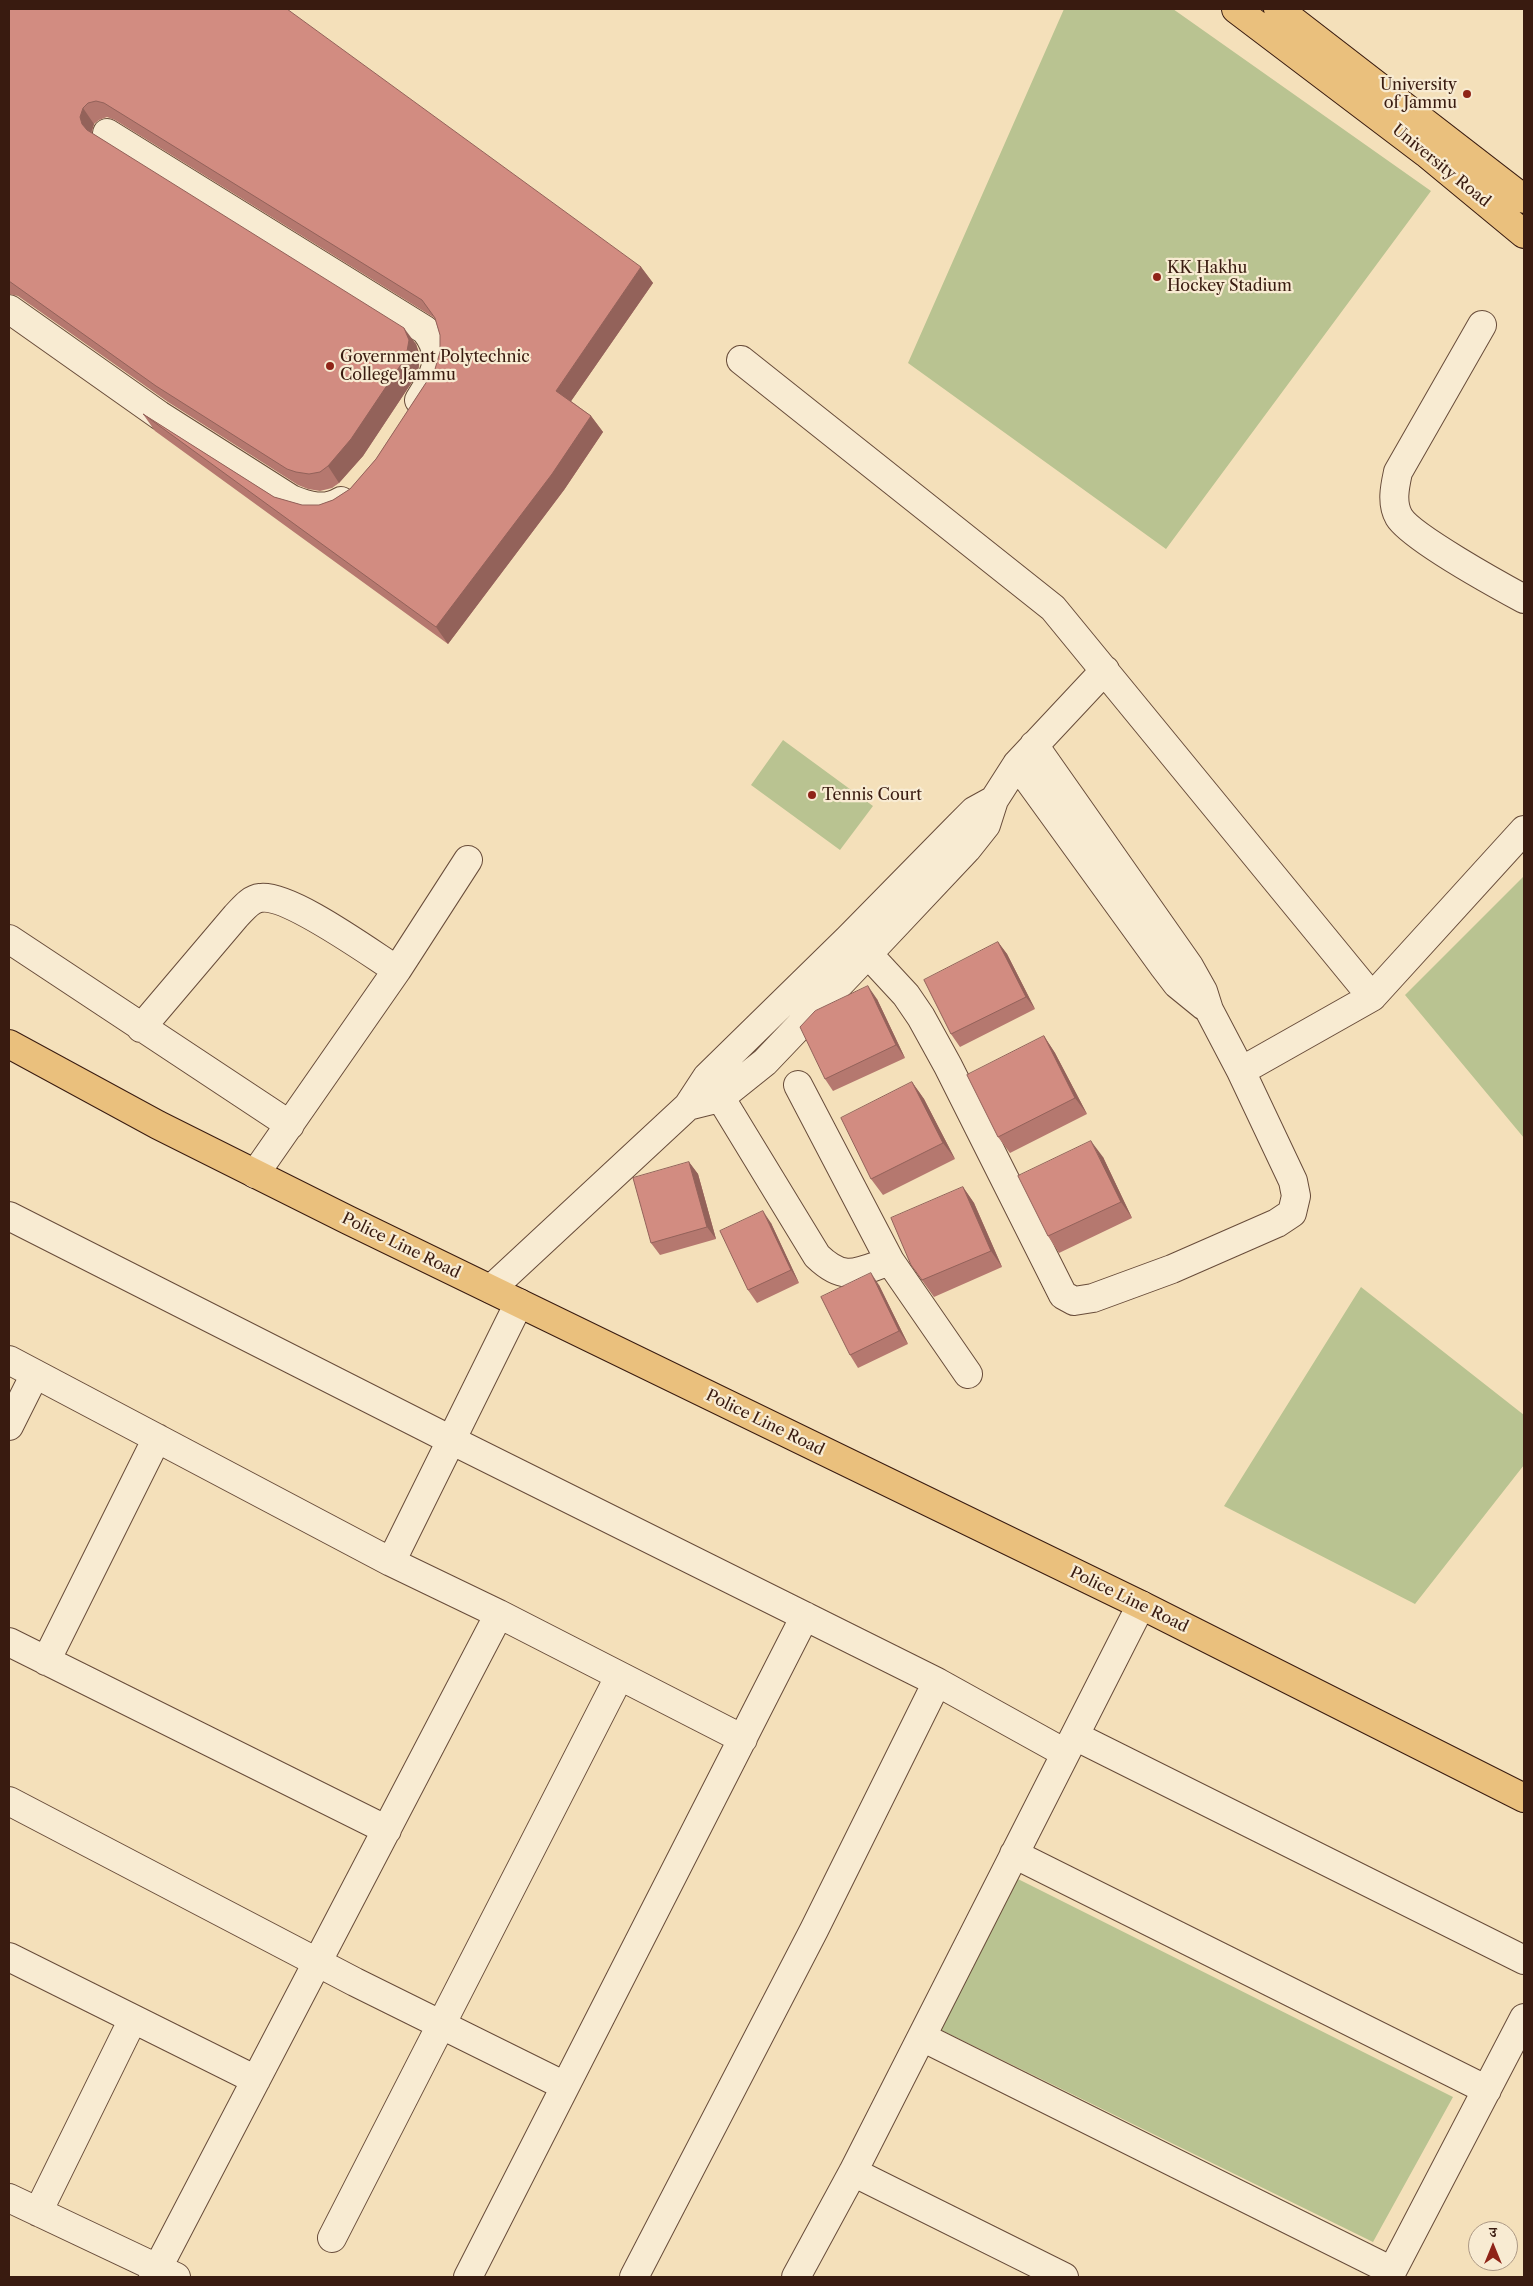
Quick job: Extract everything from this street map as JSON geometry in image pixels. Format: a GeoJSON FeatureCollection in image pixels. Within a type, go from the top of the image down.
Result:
{"type":"FeatureCollection","features":[{"type":"Feature","properties":{"kind":"main road","name":"University Road"},"geometry":{"type":"LineString","coordinates":[[1236,9],[1426,153],[1524,234]]}},
{"type":"Feature","properties":{"kind":"main road","name":"University Road"},"geometry":{"type":"LineString","coordinates":[[1278,9],[1524,198]]}},
{"type":"Feature","properties":{"kind":"main road","name":"Police Line Road"},"geometry":{"type":"LineString","coordinates":[[9,1044],[158,1125],[256,1174],[1141,1606],[1524,1798]]}},
{"type":"Feature","properties":{"kind":"street"},"geometry":{"type":"LineString","coordinates":[[107,132],[424,330],[435,347],[437,363],[432,380],[404,421]]}},
{"type":"Feature","properties":{"kind":"street"},"geometry":{"type":"LineString","coordinates":[[9,309],[159,415],[291,499],[306,506],[321,507],[339,503],[360,484]]}},
{"type":"Feature","properties":{"kind":"street"},"geometry":{"type":"LineString","coordinates":[[1482,325],[1398,472],[1395,486],[1396,509],[1406,526],[1524,599]]}},
{"type":"Feature","properties":{"kind":"street"},"geometry":{"type":"LineString","coordinates":[[741,360],[1053,608],[1372,996]]}},
{"type":"Feature","properties":{"kind":"street"},"geometry":{"type":"LineString","coordinates":[[491,1289],[688,1106],[714,1087],[858,946],[958,827],[974,811],[994,800],[1025,755],[1105,670]]}},
{"type":"Feature","properties":{"kind":"street"},"geometry":{"type":"LineString","coordinates":[[858,946],[906,995],[921,1018],[948,1066],[1063,1295],[1074,1301],[1093,1298],[1172,1269],[1277,1223],[1292,1213],[1296,1196],[1293,1181],[1242,1071],[1209,1010],[1203,991],[1184,958],[1025,755]]}},
{"type":"Feature","properties":{"kind":"street"},"geometry":{"type":"LineString","coordinates":[[1242,1071],[1372,996],[1524,830]]}},
{"type":"Feature","properties":{"kind":"street"},"geometry":{"type":"LineString","coordinates":[[256,1174],[397,970],[468,860]]}},
{"type":"Feature","properties":{"kind":"street"},"geometry":{"type":"LineString","coordinates":[[141,1028],[236,916],[247,904],[260,898],[270,898],[296,907],[397,970]]}},
{"type":"Feature","properties":{"kind":"street"},"geometry":{"type":"LineString","coordinates":[[9,939],[290,1126]]}},
{"type":"Feature","properties":{"kind":"street"},"geometry":{"type":"LineString","coordinates":[[798,1085],[890,1261],[968,1374]]}},
{"type":"Feature","properties":{"kind":"street"},"geometry":{"type":"LineString","coordinates":[[714,1087],[817,1256],[826,1266],[838,1272],[849,1273],[890,1261]]}},
{"type":"Feature","properties":{"kind":"street"},"geometry":{"type":"LineString","coordinates":[[9,1216],[937,1682],[1524,1960]]}},
{"type":"Feature","properties":{"kind":"street"},"geometry":{"type":"LineString","coordinates":[[391,1562],[519,1304]]}},
{"type":"Feature","properties":{"kind":"street"},"geometry":{"type":"LineString","coordinates":[[9,1360],[391,1562],[499,1614],[743,1739]]}},
{"type":"Feature","properties":{"kind":"street"},"geometry":{"type":"LineString","coordinates":[[9,1426],[35,1374]]}},
{"type":"Feature","properties":{"kind":"street"},"geometry":{"type":"LineString","coordinates":[[46,1661],[157,1438]]}},
{"type":"Feature","properties":{"kind":"street"},"geometry":{"type":"LineString","coordinates":[[796,2277],[853,2172],[1141,1606]]}},
{"type":"Feature","properties":{"kind":"street"},"geometry":{"type":"LineString","coordinates":[[9,2198],[162,2275],[256,2080],[499,1614]]}},
{"type":"Feature","properties":{"kind":"street"},"geometry":{"type":"LineString","coordinates":[[468,2277],[805,1616]]}},
{"type":"Feature","properties":{"kind":"street"},"geometry":{"type":"LineString","coordinates":[[9,1642],[387,1830]]}},
{"type":"Feature","properties":{"kind":"street"},"geometry":{"type":"LineString","coordinates":[[332,2238],[619,1676]]}},
{"type":"Feature","properties":{"kind":"street"},"geometry":{"type":"LineString","coordinates":[[634,2277],[814,1930],[937,1682]]}},
{"type":"Feature","properties":{"kind":"street"},"geometry":{"type":"LineString","coordinates":[[9,1801],[318,1962],[565,2086]]}},
{"type":"Feature","properties":{"kind":"street"},"geometry":{"type":"LineString","coordinates":[[1014,1854],[1487,2090]]}},
{"type":"Feature","properties":{"kind":"street"},"geometry":{"type":"LineString","coordinates":[[9,1957],[256,2080]]}},
{"type":"Feature","properties":{"kind":"street"},"geometry":{"type":"LineString","coordinates":[[922,2037],[1391,2274],[1487,2090],[1517,2048],[1524,2018]]}},
{"type":"Feature","properties":{"kind":"street"},"geometry":{"type":"LineString","coordinates":[[38,2212],[133,2019]]}},
{"type":"Feature","properties":{"kind":"street"},"geometry":{"type":"LineString","coordinates":[[853,2172],[1064,2277]]}},
{"type":"Feature","properties":{"kind":"green space","name":"KK Hakhu Hockey Stadium"},"geometry":{"type":"Polygon","coordinates":[[[1064,9],[1173,9],[1431,191],[1166,549],[908,363],[1064,9]]]}},
{"type":"Feature","properties":{"kind":"green space","name":"Tennis Court"},"geometry":{"type":"Polygon","coordinates":[[[783,740],[873,806],[840,850],[751,785],[783,740]]]}},
{"type":"Feature","properties":{"kind":"green space"},"geometry":{"type":"Polygon","coordinates":[[[1524,876],[1524,1138],[1405,995],[1524,876]]]}},
{"type":"Feature","properties":{"kind":"green space"},"geometry":{"type":"Polygon","coordinates":[[[1361,1287],[1524,1415],[1524,1465],[1415,1604],[1224,1506],[1361,1287]]]}},
{"type":"Feature","properties":{"kind":"green space"},"geometry":{"type":"Polygon","coordinates":[[[1004,1872],[1453,2097],[1373,2242],[925,2022],[1004,1872]]]}},
{"type":"Feature","properties":{"kind":"building","name":"Government Polytechnic College Jammu"},"geometry":{"type":"Polygon","coordinates":[[[9,9],[287,9],[641,267],[556,391],[591,416],[552,474],[436,627],[143,414],[274,497],[302,505],[319,505],[333,500],[350,489],[376,459],[435,369],[440,352],[440,335],[435,318],[422,300],[104,103],[96,101],[88,103],[83,108],[80,117],[82,124],[87,130],[404,328],[409,340],[406,357],[351,439],[328,466],[320,472],[309,474],[296,472],[287,469],[156,386],[9,281],[9,9]]]}},
{"type":"Feature","properties":{"kind":"building"},"geometry":{"type":"Polygon","coordinates":[[[998,942],[1026,997],[951,1034],[924,980],[998,942]]]}},
{"type":"Feature","properties":{"kind":"building"},"geometry":{"type":"Polygon","coordinates":[[[868,986],[896,1045],[825,1079],[800,1027],[815,1011],[868,986]]]}},
{"type":"Feature","properties":{"kind":"building"},"geometry":{"type":"Polygon","coordinates":[[[1044,1036],[1075,1098],[998,1137],[967,1075],[1044,1036]]]}},
{"type":"Feature","properties":{"kind":"building"},"geometry":{"type":"Polygon","coordinates":[[[912,1082],[943,1143],[871,1179],[841,1118],[912,1082]]]}},
{"type":"Feature","properties":{"kind":"building"},"geometry":{"type":"Polygon","coordinates":[[[1091,1141],[1121,1202],[1048,1236],[1018,1176],[1091,1141]]]}},
{"type":"Feature","properties":{"kind":"building"},"geometry":{"type":"Polygon","coordinates":[[[689,1162],[707,1227],[651,1243],[633,1178],[689,1162]]]}},
{"type":"Feature","properties":{"kind":"building"},"geometry":{"type":"Polygon","coordinates":[[[963,1187],[991,1251],[922,1280],[911,1265],[891,1218],[963,1187]]]}},
{"type":"Feature","properties":{"kind":"building"},"geometry":{"type":"Polygon","coordinates":[[[763,1211],[791,1270],[748,1290],[720,1231],[763,1211]]]}},
{"type":"Feature","properties":{"kind":"building"},"geometry":{"type":"Polygon","coordinates":[[[871,1273],[899,1331],[850,1355],[821,1297],[871,1273]]]}},
{"type":"Feature","properties":{"kind":"place","name":"University of Jammu"},"geometry":{"type":"Point","coordinates":[1467,94]}},
{"type":"Feature","properties":{"kind":"place","name":"KK Hakhu Hockey Stadium"},"geometry":{"type":"Point","coordinates":[1157,277]}},
{"type":"Feature","properties":{"kind":"place","name":"Government Polytechnic College Jammu"},"geometry":{"type":"Point","coordinates":[330,366]}},
{"type":"Feature","properties":{"kind":"place","name":"Tennis Court"},"geometry":{"type":"Point","coordinates":[812,795]}}]}
